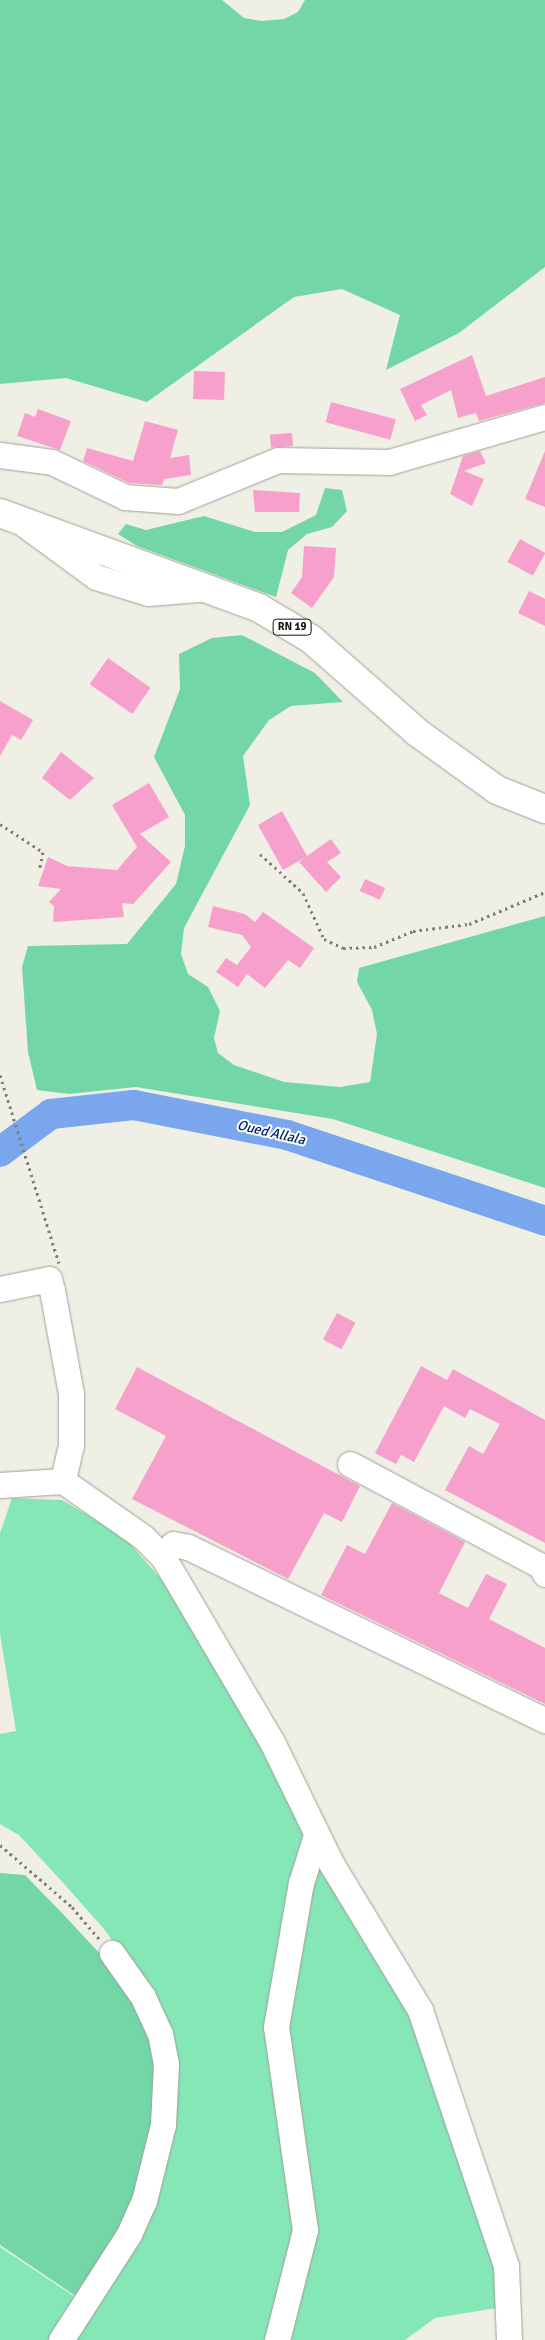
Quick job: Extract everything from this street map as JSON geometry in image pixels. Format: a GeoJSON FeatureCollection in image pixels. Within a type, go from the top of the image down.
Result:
{"type":"FeatureCollection","features":[{"type":"Feature","properties":{"kind":"main road","name":"RN 19"},"geometry":{"type":"LineString","coordinates":[[8,516],[210,588],[288,624],[418,734],[497,790],[545,809]]}},
{"type":"Feature","properties":{"kind":"street"},"geometry":{"type":"LineString","coordinates":[[0,454],[52,462],[125,497],[178,501],[278,460],[389,462],[545,417]]}},
{"type":"Feature","properties":{"kind":"street"},"geometry":{"type":"LineString","coordinates":[[0,1289],[48,1279],[52,1290],[71,1394],[71,1445],[63,1481]]}},
{"type":"Feature","properties":{"kind":"street"},"geometry":{"type":"LineString","coordinates":[[350,1464],[541,1566],[545,1574]]}},
{"type":"Feature","properties":{"kind":"street"},"geometry":{"type":"LineString","coordinates":[[0,1485],[63,1481],[143,1537],[163,1557],[272,1742],[316,1835],[420,2010],[506,2266],[509,2340]]}},
{"type":"Feature","properties":{"kind":"street"},"geometry":{"type":"LineString","coordinates":[[163,1557],[173,1544],[188,1546],[545,1720]]}},
{"type":"Feature","properties":{"kind":"street"},"geometry":{"type":"LineString","coordinates":[[276,2340],[305,2230],[276,2026],[302,1883],[316,1835]]}},
{"type":"Feature","properties":{"kind":"street"},"geometry":{"type":"LineString","coordinates":[[62,2340],[129,2234],[144,2201],[163,2125],[166,2064],[160,2034],[143,1997],[112,1953]]}},
{"type":"Feature","properties":{"kind":"path"},"geometry":{"type":"LineString","coordinates":[[0,824],[43,852],[39,872]]}},
{"type":"Feature","properties":{"kind":"path"},"geometry":{"type":"LineString","coordinates":[[260,854],[303,893],[324,939],[342,948],[374,947],[413,931],[470,924],[545,892]]}},
{"type":"Feature","properties":{"kind":"path"},"geometry":{"type":"LineString","coordinates":[[0,1075],[58,1254]]}},
{"type":"Feature","properties":{"kind":"path"},"geometry":{"type":"LineString","coordinates":[[0,1845],[72,1907],[112,1953]]}},
{"type":"Feature","properties":{"kind":"green space"},"geometry":{"type":"Polygon","coordinates":[[[0,0],[222,0],[244,18],[262,21],[284,19],[298,12],[305,0],[545,0],[545,267],[459,333],[386,370],[400,315],[342,289],[294,297],[147,402],[66,378],[0,384],[0,0]]]}},
{"type":"Feature","properties":{"kind":"green space"},"geometry":{"type":"Polygon","coordinates":[[[325,488],[342,490],[347,511],[332,527],[307,534],[288,550],[276,597],[137,546],[118,534],[126,524],[146,530],[204,516],[255,532],[282,532],[316,515],[325,488]]]}},
{"type":"Feature","properties":{"kind":"green space"},"geometry":{"type":"Polygon","coordinates":[[[242,635],[315,673],[343,702],[291,706],[269,720],[243,756],[250,805],[184,928],[181,954],[188,974],[208,987],[220,1011],[214,1038],[218,1053],[234,1065],[284,1082],[340,1087],[370,1082],[377,1034],[372,1010],[357,982],[359,968],[545,916],[545,1188],[333,1119],[136,1087],[69,1094],[37,1090],[28,1052],[22,967],[28,946],[127,944],[176,884],[185,846],[185,815],[154,757],[180,689],[179,654],[212,638],[242,635]]]}},
{"type":"Feature","properties":{"kind":"green space"},"geometry":{"type":"Polygon","coordinates":[[[12,1498],[62,1500],[123,1536],[171,1590],[266,1745],[412,2014],[496,2264],[497,2308],[435,2318],[405,2340],[0,2340],[0,2247],[96,2311],[134,2243],[177,2105],[175,2065],[149,1993],[104,1929],[19,1835],[0,1824],[0,1734],[16,1731],[0,1634],[0,1533],[12,1498]]]}},
{"type":"Feature","properties":{"kind":"green space"},"geometry":{"type":"Polygon","coordinates":[[[0,1873],[25,1875],[105,1959],[137,2004],[150,2035],[160,2098],[136,2197],[80,2299],[0,2245],[0,1873]]]}},
{"type":"Feature","properties":{"kind":"building"},"geometry":{"type":"Polygon","coordinates":[[[472,355],[486,396],[545,377],[545,403],[479,421],[476,413],[458,418],[451,390],[421,405],[427,415],[415,421],[400,389],[472,355]]]}},
{"type":"Feature","properties":{"kind":"building"},"geometry":{"type":"Polygon","coordinates":[[[194,371],[225,372],[224,400],[193,399],[194,371]]]}},
{"type":"Feature","properties":{"kind":"building"},"geometry":{"type":"Polygon","coordinates":[[[331,402],[396,419],[390,440],[326,422],[331,402]]]}},
{"type":"Feature","properties":{"kind":"building"},"geometry":{"type":"Polygon","coordinates":[[[38,409],[71,421],[60,450],[17,436],[25,413],[35,417],[38,409]]]}},
{"type":"Feature","properties":{"kind":"building"},"geometry":{"type":"Polygon","coordinates":[[[145,421],[178,430],[170,458],[189,455],[191,475],[164,479],[162,485],[129,483],[83,461],[87,448],[133,461],[145,421]]]}},
{"type":"Feature","properties":{"kind":"building"},"geometry":{"type":"Polygon","coordinates":[[[292,433],[293,446],[271,448],[270,435],[292,433]]]}},
{"type":"Feature","properties":{"kind":"building"},"geometry":{"type":"Polygon","coordinates":[[[480,451],[486,463],[464,471],[484,479],[472,506],[450,494],[463,456],[480,451]]]}},
{"type":"Feature","properties":{"kind":"building"},"geometry":{"type":"Polygon","coordinates":[[[545,451],[545,507],[525,499],[545,451]]]}},
{"type":"Feature","properties":{"kind":"building"},"geometry":{"type":"Polygon","coordinates":[[[253,490],[300,493],[299,512],[255,512],[253,490]]]}},
{"type":"Feature","properties":{"kind":"building"},"geometry":{"type":"Polygon","coordinates":[[[520,539],[545,553],[533,576],[507,562],[520,539]]]}},
{"type":"Feature","properties":{"kind":"building"},"geometry":{"type":"Polygon","coordinates":[[[304,546],[336,548],[334,577],[312,608],[291,593],[302,577],[304,546]]]}},
{"type":"Feature","properties":{"kind":"building"},"geometry":{"type":"Polygon","coordinates":[[[529,591],[545,599],[545,626],[518,613],[529,591]]]}},
{"type":"Feature","properties":{"kind":"building"},"geometry":{"type":"Polygon","coordinates":[[[108,658],[151,688],[132,714],[90,684],[108,658]]]}},
{"type":"Feature","properties":{"kind":"building"},"geometry":{"type":"Polygon","coordinates":[[[0,701],[33,720],[21,740],[12,735],[0,756],[0,701]]]}},
{"type":"Feature","properties":{"kind":"building"},"geometry":{"type":"Polygon","coordinates":[[[61,752],[94,778],[70,800],[42,778],[61,752]]]}},
{"type":"Feature","properties":{"kind":"building"},"geometry":{"type":"Polygon","coordinates":[[[149,783],[169,817],[140,834],[171,862],[133,904],[122,903],[124,917],[53,922],[54,906],[49,902],[61,889],[38,886],[48,857],[67,866],[117,870],[137,847],[112,805],[149,783]]]}},
{"type":"Feature","properties":{"kind":"building"},"geometry":{"type":"Polygon","coordinates":[[[282,811],[307,856],[331,839],[341,853],[327,862],[341,877],[326,892],[299,862],[304,858],[283,870],[258,825],[282,811]]]}},
{"type":"Feature","properties":{"kind":"building"},"geometry":{"type":"Polygon","coordinates":[[[365,879],[385,888],[380,900],[360,891],[365,879]]]}},
{"type":"Feature","properties":{"kind":"building"},"geometry":{"type":"Polygon","coordinates":[[[213,906],[245,914],[255,922],[263,912],[314,948],[300,968],[288,960],[265,988],[247,974],[238,987],[216,972],[226,958],[237,965],[251,947],[242,935],[208,927],[213,906]]]}},
{"type":"Feature","properties":{"kind":"building"},"geometry":{"type":"Polygon","coordinates":[[[337,1313],[356,1323],[341,1349],[323,1339],[337,1313]]]}},
{"type":"Feature","properties":{"kind":"building"},"geometry":{"type":"Polygon","coordinates":[[[421,1366],[447,1380],[453,1369],[545,1420],[545,1543],[445,1490],[469,1446],[483,1454],[500,1424],[470,1409],[465,1418],[444,1406],[414,1462],[401,1455],[396,1464],[375,1453],[421,1366]]]}},
{"type":"Feature","properties":{"kind":"building"},"geometry":{"type":"Polygon","coordinates":[[[137,1367],[360,1486],[342,1522],[324,1513],[288,1579],[132,1499],[166,1436],[115,1409],[137,1367]]]}},
{"type":"Feature","properties":{"kind":"building"},"geometry":{"type":"Polygon","coordinates":[[[392,1503],[465,1542],[439,1593],[468,1608],[486,1574],[507,1584],[489,1619],[545,1648],[545,1704],[321,1595],[347,1545],[365,1554],[392,1503]]]}},
{"type":"Feature","properties":{"kind":"waterway","name":"Oued Allala"},"geometry":{"type":"LineString","coordinates":[[0,1152],[51,1114],[134,1105],[287,1135],[545,1221]]}}]}
